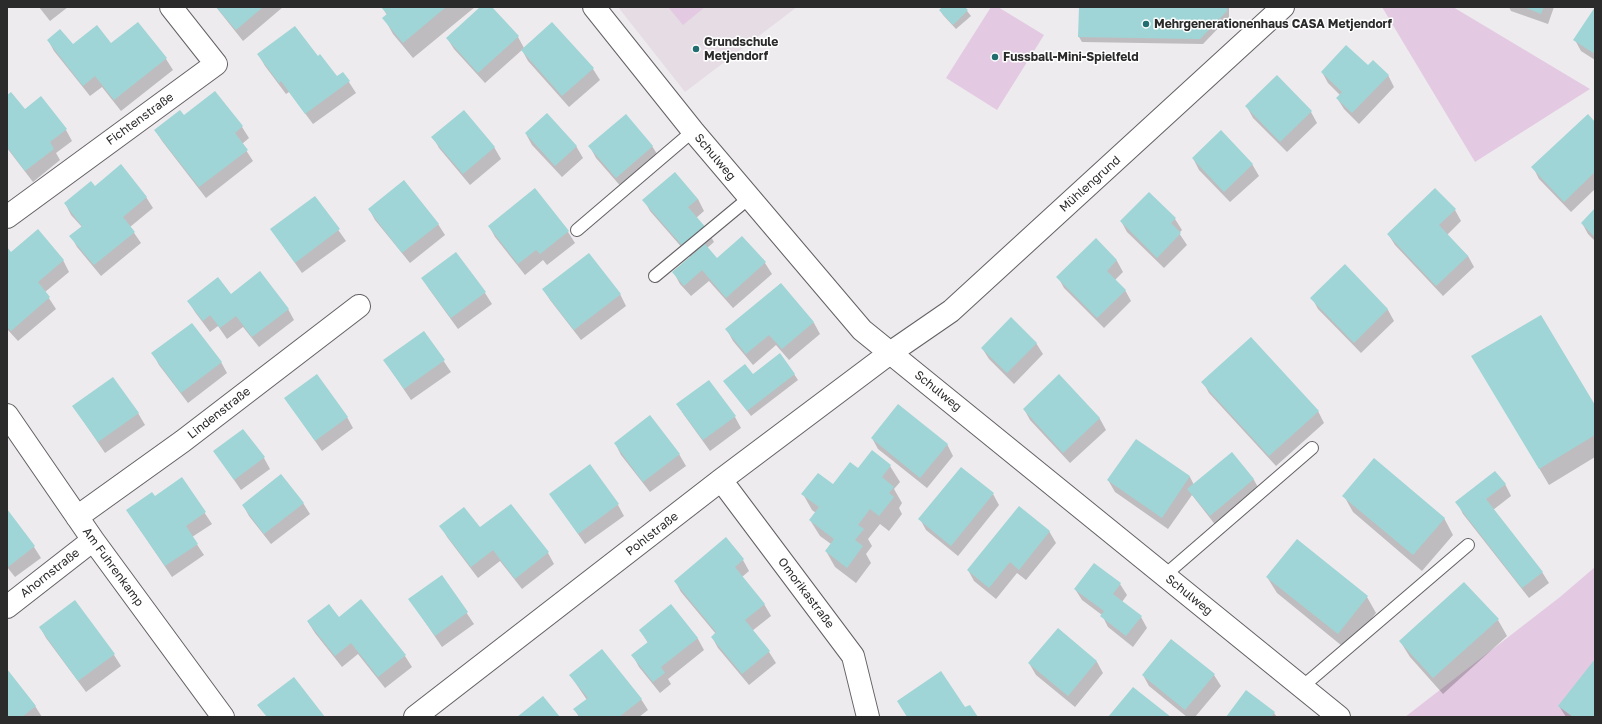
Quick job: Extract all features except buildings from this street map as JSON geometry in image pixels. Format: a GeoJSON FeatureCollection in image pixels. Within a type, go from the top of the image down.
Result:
{"type":"FeatureCollection","features":[{"type":"Feature","properties":{"kind":"street","name":"Fichtenstraße"},"geometry":{"type":"LineString","coordinates":[[7,217],[216,64],[171,7]]}},
{"type":"Feature","properties":{"kind":"street","name":"Schulweg"},"geometry":{"type":"LineString","coordinates":[[594,7],[693,131],[862,330],[1339,717]]}},
{"type":"Feature","properties":{"kind":"street","name":"Mühlengrund"},"geometry":{"type":"LineString","coordinates":[[890,353],[951,311],[1283,7]]}},
{"type":"Feature","properties":{"kind":"street","name":"Lindenstraße"},"geometry":{"type":"LineString","coordinates":[[77,517],[184,441],[359,306]]}},
{"type":"Feature","properties":{"kind":"street","name":"Pohlstraße"},"geometry":{"type":"LineString","coordinates":[[415,717],[722,480],[890,353]]}},
{"type":"Feature","properties":{"kind":"street","name":"Am Fuhrenkamp"},"geometry":{"type":"LineString","coordinates":[[7,415],[93,540],[223,717]]}},
{"type":"Feature","properties":{"kind":"street","name":"Omorikastraße"},"geometry":{"type":"LineString","coordinates":[[722,480],[854,656],[868,717]]}},
{"type":"Feature","properties":{"kind":"street","name":"Ahornstraße"},"geometry":{"type":"LineString","coordinates":[[7,607],[93,540]]}},
{"type":"Feature","properties":{"kind":"lane"},"geometry":{"type":"LineString","coordinates":[[577,230],[693,131]]}},
{"type":"Feature","properties":{"kind":"lane"},"geometry":{"type":"LineString","coordinates":[[655,276],[749,198]]}},
{"type":"Feature","properties":{"kind":"lane"},"geometry":{"type":"LineString","coordinates":[[1165,576],[1312,448]]}},
{"type":"Feature","properties":{"kind":"lane"},"geometry":{"type":"LineString","coordinates":[[1302,687],[1468,545]]}},
{"type":"Feature","properties":{"kind":"shaded area","name":"Grundschule Metjendorf"},"geometry":{"type":"Polygon","coordinates":[[[618,7],[797,7],[685,92],[618,7]]]}},
{"type":"Feature","properties":{"kind":"shaded area"},"geometry":{"type":"Polygon","coordinates":[[[668,7],[705,7],[683,25],[668,7]]]}},
{"type":"Feature","properties":{"kind":"shaded area","name":"Fussball-Mini-Spielfeld"},"geometry":{"type":"Polygon","coordinates":[[[991,7],[998,7],[1044,35],[997,110],[946,78],[991,7]]]}},
{"type":"Feature","properties":{"kind":"shaded area"},"geometry":{"type":"Polygon","coordinates":[[[1382,7],[1453,7],[1590,89],[1475,162],[1382,7]]]}},
{"type":"Feature","properties":{"kind":"shaded area"},"geometry":{"type":"Polygon","coordinates":[[[1595,567],[1595,717],[1405,717],[1560,597],[1595,567]]]}},
{"type":"Feature","properties":{"kind":"place","name":"Mehrgenerationenhaus CASA Metjendorf"},"geometry":{"type":"Point","coordinates":[1146,24]}},
{"type":"Feature","properties":{"kind":"place","name":"Grundschule Metjendorf"},"geometry":{"type":"Point","coordinates":[696,49]}},
{"type":"Feature","properties":{"kind":"place","name":"Fussball-Mini-Spielfeld"},"geometry":{"type":"Point","coordinates":[995,57]}}]}
